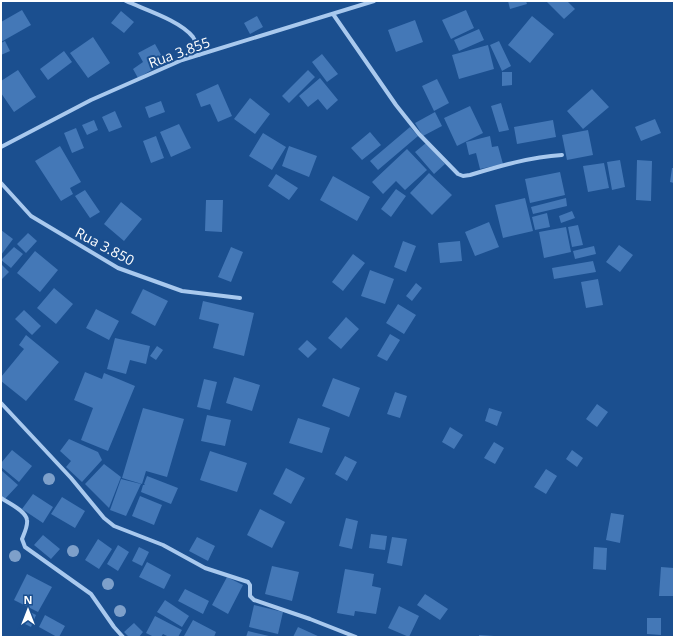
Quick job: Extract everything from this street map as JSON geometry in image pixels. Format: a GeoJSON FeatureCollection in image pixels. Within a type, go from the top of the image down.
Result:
{"type":"FeatureCollection","features":[{"type":"Feature","properties":{"kind":"street"},"geometry":{"type":"LineString","coordinates":[[126,1],[182,26],[193,37],[198,46],[199,55]]}},
{"type":"Feature","properties":{"kind":"street","name":"Rua 3.855"},"geometry":{"type":"LineString","coordinates":[[1,147],[91,100],[182,60],[374,1]]}},
{"type":"Feature","properties":{"kind":"street"},"geometry":{"type":"LineString","coordinates":[[333,14],[396,105],[419,134],[458,174],[463,176],[470,175],[516,162],[562,155]]}},
{"type":"Feature","properties":{"kind":"street","name":"Rua 3.850"},"geometry":{"type":"LineString","coordinates":[[1,183],[31,216],[118,268],[182,291],[240,298]]}},
{"type":"Feature","properties":{"kind":"street"},"geometry":{"type":"LineString","coordinates":[[1,403],[71,478],[104,518],[114,526],[163,545],[205,568],[248,582],[250,585],[250,596],[254,600],[356,637]]}},
{"type":"Feature","properties":{"kind":"street"},"geometry":{"type":"LineString","coordinates":[[1,498],[25,514],[27,524],[22,539],[25,547],[91,594],[114,628],[123,637]]}},
{"type":"Feature","properties":{"kind":"building"},"geometry":{"type":"Polygon","coordinates":[[[508,1],[526,1],[527,4],[510,9],[508,1]]]}},
{"type":"Feature","properties":{"kind":"building"},"geometry":{"type":"Polygon","coordinates":[[[546,1],[567,1],[575,9],[564,19],[546,1]]]}},
{"type":"Feature","properties":{"kind":"building"},"geometry":{"type":"Polygon","coordinates":[[[22,10],[31,25],[1,42],[1,22],[22,10]]]}},
{"type":"Feature","properties":{"kind":"building"},"geometry":{"type":"Polygon","coordinates":[[[466,10],[474,28],[451,39],[442,20],[466,10]]]}},
{"type":"Feature","properties":{"kind":"building"},"geometry":{"type":"Polygon","coordinates":[[[121,11],[134,22],[124,33],[111,23],[121,11]]]}},
{"type":"Feature","properties":{"kind":"building"},"geometry":{"type":"Polygon","coordinates":[[[257,16],[263,27],[250,34],[244,23],[257,16]]]}},
{"type":"Feature","properties":{"kind":"building"},"geometry":{"type":"Polygon","coordinates":[[[532,16],[554,34],[530,63],[508,45],[532,16]]]}},
{"type":"Feature","properties":{"kind":"building"},"geometry":{"type":"Polygon","coordinates":[[[415,20],[423,42],[396,52],[388,30],[415,20]]]}},
{"type":"Feature","properties":{"kind":"building"},"geometry":{"type":"Polygon","coordinates":[[[479,29],[484,40],[459,51],[454,40],[479,29]]]}},
{"type":"Feature","properties":{"kind":"building"},"geometry":{"type":"Polygon","coordinates":[[[93,37],[110,63],[88,78],[70,53],[93,37]]]}},
{"type":"Feature","properties":{"kind":"building"},"geometry":{"type":"Polygon","coordinates":[[[5,41],[10,51],[1,55],[1,43],[5,41]]]}},
{"type":"Feature","properties":{"kind":"building"},"geometry":{"type":"Polygon","coordinates":[[[499,41],[511,66],[502,71],[490,45],[499,41]]]}},
{"type":"Feature","properties":{"kind":"building"},"geometry":{"type":"Polygon","coordinates":[[[155,44],[165,62],[138,78],[133,69],[143,62],[138,53],[155,44]]]}},
{"type":"Feature","properties":{"kind":"building"},"geometry":{"type":"Polygon","coordinates":[[[488,45],[494,69],[459,79],[452,55],[488,45]]]}},
{"type":"Feature","properties":{"kind":"building"},"geometry":{"type":"Polygon","coordinates":[[[64,51],[72,62],[48,80],[40,69],[64,51]]]}},
{"type":"Feature","properties":{"kind":"building"},"geometry":{"type":"Polygon","coordinates":[[[322,54],[338,74],[327,82],[312,62],[322,54]]]}},
{"type":"Feature","properties":{"kind":"building"},"geometry":{"type":"Polygon","coordinates":[[[18,70],[36,97],[14,112],[1,93],[1,81],[18,70]]]}},
{"type":"Feature","properties":{"kind":"building"},"geometry":{"type":"Polygon","coordinates":[[[308,70],[315,77],[289,103],[282,96],[308,70]]]}},
{"type":"Feature","properties":{"kind":"building"},"geometry":{"type":"Polygon","coordinates":[[[502,72],[512,72],[512,85],[502,86],[502,72]]]}},
{"type":"Feature","properties":{"kind":"building"},"geometry":{"type":"Polygon","coordinates":[[[320,78],[338,100],[327,110],[318,99],[308,107],[299,96],[320,78]]]}},
{"type":"Feature","properties":{"kind":"building"},"geometry":{"type":"Polygon","coordinates":[[[437,79],[449,103],[434,111],[422,86],[437,79]]]}},
{"type":"Feature","properties":{"kind":"building"},"geometry":{"type":"Polygon","coordinates":[[[218,84],[232,116],[218,122],[210,104],[201,107],[196,94],[218,84]]]}},
{"type":"Feature","properties":{"kind":"building"},"geometry":{"type":"Polygon","coordinates":[[[592,89],[609,107],[583,129],[567,111],[592,89]]]}},
{"type":"Feature","properties":{"kind":"building"},"geometry":{"type":"Polygon","coordinates":[[[250,98],[270,114],[255,134],[234,119],[250,98]]]}},
{"type":"Feature","properties":{"kind":"building"},"geometry":{"type":"Polygon","coordinates":[[[161,101],[165,112],[149,118],[145,107],[161,101]]]}},
{"type":"Feature","properties":{"kind":"building"},"geometry":{"type":"Polygon","coordinates":[[[501,103],[509,130],[499,132],[491,106],[501,103]]]}},
{"type":"Feature","properties":{"kind":"building"},"geometry":{"type":"Polygon","coordinates":[[[470,106],[483,133],[457,146],[444,118],[470,106]]]}},
{"type":"Feature","properties":{"kind":"building"},"geometry":{"type":"Polygon","coordinates":[[[115,111],[122,127],[109,132],[102,117],[115,111]]]}},
{"type":"Feature","properties":{"kind":"building"},"geometry":{"type":"Polygon","coordinates":[[[435,112],[442,126],[423,136],[415,123],[435,112]]]}},
{"type":"Feature","properties":{"kind":"building"},"geometry":{"type":"Polygon","coordinates":[[[655,119],[661,133],[641,141],[635,127],[655,119]]]}},
{"type":"Feature","properties":{"kind":"building"},"geometry":{"type":"Polygon","coordinates":[[[94,120],[98,130],[87,135],[82,125],[94,120]]]}},
{"type":"Feature","properties":{"kind":"building"},"geometry":{"type":"Polygon","coordinates":[[[553,120],[556,137],[517,144],[514,127],[553,120]]]}},
{"type":"Feature","properties":{"kind":"building"},"geometry":{"type":"Polygon","coordinates":[[[179,124],[191,148],[171,157],[160,132],[179,124]]]}},
{"type":"Feature","properties":{"kind":"building"},"geometry":{"type":"Polygon","coordinates":[[[410,127],[418,136],[378,170],[370,161],[410,127]]]}},
{"type":"Feature","properties":{"kind":"building"},"geometry":{"type":"Polygon","coordinates":[[[76,128],[84,148],[72,153],[64,133],[76,128]]]}},
{"type":"Feature","properties":{"kind":"building"},"geometry":{"type":"Polygon","coordinates":[[[588,130],[593,155],[567,160],[562,135],[588,130]]]}},
{"type":"Feature","properties":{"kind":"building"},"geometry":{"type":"Polygon","coordinates":[[[370,132],[381,145],[362,160],[351,148],[370,132]]]}},
{"type":"Feature","properties":{"kind":"building"},"geometry":{"type":"Polygon","coordinates":[[[263,133],[286,147],[272,170],[249,156],[263,133]]]}},
{"type":"Feature","properties":{"kind":"building"},"geometry":{"type":"Polygon","coordinates":[[[156,136],[164,158],[151,163],[143,141],[156,136]]]}},
{"type":"Feature","properties":{"kind":"building"},"geometry":{"type":"Polygon","coordinates":[[[490,136],[492,147],[498,146],[503,164],[480,169],[476,153],[469,155],[466,142],[490,136]]]}},
{"type":"Feature","properties":{"kind":"building"},"geometry":{"type":"Polygon","coordinates":[[[426,143],[445,164],[434,174],[415,152],[426,143]]]}},
{"type":"Feature","properties":{"kind":"building"},"geometry":{"type":"Polygon","coordinates":[[[60,146],[81,182],[70,188],[73,194],[61,201],[35,161],[60,146]]]}},
{"type":"Feature","properties":{"kind":"building"},"geometry":{"type":"Polygon","coordinates":[[[289,146],[317,156],[309,177],[282,166],[289,146]]]}},
{"type":"Feature","properties":{"kind":"building"},"geometry":{"type":"Polygon","coordinates":[[[407,149],[427,170],[405,190],[396,181],[383,194],[372,182],[407,149]]]}},
{"type":"Feature","properties":{"kind":"building"},"geometry":{"type":"Polygon","coordinates":[[[620,160],[625,187],[612,190],[607,162],[620,160]]]}},
{"type":"Feature","properties":{"kind":"building"},"geometry":{"type":"Polygon","coordinates":[[[637,160],[652,161],[651,201],[636,200],[637,160]]]}},
{"type":"Feature","properties":{"kind":"building"},"geometry":{"type":"Polygon","coordinates":[[[604,163],[609,188],[588,192],[583,166],[604,163]]]}},
{"type":"Feature","properties":{"kind":"building"},"geometry":{"type":"Polygon","coordinates":[[[672,168],[674,168],[674,183],[670,182],[672,168]]]}},
{"type":"Feature","properties":{"kind":"building"},"geometry":{"type":"Polygon","coordinates":[[[560,172],[565,195],[530,203],[525,179],[560,172]]]}},
{"type":"Feature","properties":{"kind":"building"},"geometry":{"type":"Polygon","coordinates":[[[429,173],[452,195],[432,215],[410,193],[429,173]]]}},
{"type":"Feature","properties":{"kind":"building"},"geometry":{"type":"Polygon","coordinates":[[[276,174],[298,188],[289,200],[268,186],[276,174]]]}},
{"type":"Feature","properties":{"kind":"building"},"geometry":{"type":"Polygon","coordinates":[[[333,176],[370,197],[357,221],[320,200],[333,176]]]}},
{"type":"Feature","properties":{"kind":"building"},"geometry":{"type":"Polygon","coordinates":[[[396,189],[406,196],[391,217],[381,209],[396,189]]]}},
{"type":"Feature","properties":{"kind":"building"},"geometry":{"type":"Polygon","coordinates":[[[85,190],[100,212],[90,218],[75,196],[85,190]]]}},
{"type":"Feature","properties":{"kind":"building"},"geometry":{"type":"Polygon","coordinates":[[[525,198],[533,231],[503,238],[495,205],[525,198]]]}},
{"type":"Feature","properties":{"kind":"building"},"geometry":{"type":"Polygon","coordinates":[[[566,198],[567,206],[533,214],[531,207],[566,198]]]}},
{"type":"Feature","properties":{"kind":"building"},"geometry":{"type":"Polygon","coordinates":[[[206,200],[223,200],[222,232],[205,231],[206,200]]]}},
{"type":"Feature","properties":{"kind":"building"},"geometry":{"type":"Polygon","coordinates":[[[121,202],[142,219],[124,241],[104,224],[121,202]]]}},
{"type":"Feature","properties":{"kind":"building"},"geometry":{"type":"Polygon","coordinates":[[[572,211],[575,218],[561,223],[559,216],[572,211]]]}},
{"type":"Feature","properties":{"kind":"building"},"geometry":{"type":"Polygon","coordinates":[[[547,213],[550,227],[535,230],[532,217],[547,213]]]}},
{"type":"Feature","properties":{"kind":"building"},"geometry":{"type":"Polygon","coordinates":[[[489,222],[499,247],[475,256],[465,232],[489,222]]]}},
{"type":"Feature","properties":{"kind":"building"},"geometry":{"type":"Polygon","coordinates":[[[578,225],[583,245],[572,247],[568,227],[578,225]]]}},
{"type":"Feature","properties":{"kind":"building"},"geometry":{"type":"Polygon","coordinates":[[[566,227],[571,252],[544,258],[539,232],[566,227]]]}},
{"type":"Feature","properties":{"kind":"building"},"geometry":{"type":"Polygon","coordinates":[[[1,230],[13,239],[1,255],[1,230]]]}},
{"type":"Feature","properties":{"kind":"building"},"geometry":{"type":"Polygon","coordinates":[[[28,233],[37,241],[26,253],[17,244],[28,233]]]}},
{"type":"Feature","properties":{"kind":"building"},"geometry":{"type":"Polygon","coordinates":[[[403,241],[416,246],[406,272],[394,267],[403,241]]]}},
{"type":"Feature","properties":{"kind":"building"},"geometry":{"type":"Polygon","coordinates":[[[460,241],[462,261],[440,263],[438,243],[460,241]]]}},
{"type":"Feature","properties":{"kind":"building"},"geometry":{"type":"Polygon","coordinates":[[[619,245],[633,255],[620,272],[606,262],[619,245]]]}},
{"type":"Feature","properties":{"kind":"building"},"geometry":{"type":"Polygon","coordinates":[[[594,246],[596,254],[575,259],[573,251],[594,246]]]}},
{"type":"Feature","properties":{"kind":"building"},"geometry":{"type":"Polygon","coordinates":[[[14,247],[23,254],[11,268],[1,260],[14,247]]]}},
{"type":"Feature","properties":{"kind":"building"},"geometry":{"type":"Polygon","coordinates":[[[231,247],[243,252],[231,282],[218,277],[231,247]]]}},
{"type":"Feature","properties":{"kind":"building"},"geometry":{"type":"Polygon","coordinates":[[[35,251],[58,270],[40,292],[17,273],[35,251]]]}},
{"type":"Feature","properties":{"kind":"building"},"geometry":{"type":"Polygon","coordinates":[[[353,254],[365,263],[343,291],[332,282],[353,254]]]}},
{"type":"Feature","properties":{"kind":"building"},"geometry":{"type":"Polygon","coordinates":[[[593,261],[596,272],[554,279],[552,268],[593,261]]]}},
{"type":"Feature","properties":{"kind":"building"},"geometry":{"type":"Polygon","coordinates":[[[1,264],[9,272],[1,280],[1,264]]]}},
{"type":"Feature","properties":{"kind":"building"},"geometry":{"type":"Polygon","coordinates":[[[370,270],[394,279],[385,304],[361,296],[370,270]]]}},
{"type":"Feature","properties":{"kind":"building"},"geometry":{"type":"Polygon","coordinates":[[[598,279],[603,305],[586,308],[581,282],[598,279]]]}},
{"type":"Feature","properties":{"kind":"building"},"geometry":{"type":"Polygon","coordinates":[[[416,283],[422,288],[412,301],[406,296],[416,283]]]}},
{"type":"Feature","properties":{"kind":"building"},"geometry":{"type":"Polygon","coordinates":[[[54,288],[73,304],[56,324],[37,308],[54,288]]]}},
{"type":"Feature","properties":{"kind":"building"},"geometry":{"type":"Polygon","coordinates":[[[143,289],[168,301],[155,326],[131,313],[143,289]]]}},
{"type":"Feature","properties":{"kind":"building"},"geometry":{"type":"Polygon","coordinates":[[[203,301],[254,313],[244,356],[213,348],[219,324],[199,319],[203,301]]]}},
{"type":"Feature","properties":{"kind":"building"},"geometry":{"type":"Polygon","coordinates":[[[398,304],[416,315],[404,334],[386,323],[398,304]]]}},
{"type":"Feature","properties":{"kind":"building"},"geometry":{"type":"Polygon","coordinates":[[[96,309],[119,321],[109,340],[86,328],[96,309]]]}},
{"type":"Feature","properties":{"kind":"building"},"geometry":{"type":"Polygon","coordinates":[[[24,310],[41,326],[32,335],[15,319],[24,310]]]}},
{"type":"Feature","properties":{"kind":"building"},"geometry":{"type":"Polygon","coordinates":[[[346,317],[359,329],[341,349],[328,338],[346,317]]]}},
{"type":"Feature","properties":{"kind":"building"},"geometry":{"type":"Polygon","coordinates":[[[390,334],[400,340],[387,361],[377,356],[390,334]]]}},
{"type":"Feature","properties":{"kind":"building"},"geometry":{"type":"Polygon","coordinates":[[[26,335],[59,362],[26,401],[1,381],[1,377],[24,349],[19,345],[26,335]]]}},
{"type":"Feature","properties":{"kind":"building"},"geometry":{"type":"Polygon","coordinates":[[[115,338],[150,346],[146,364],[130,360],[126,374],[107,369],[115,338]]]}},
{"type":"Feature","properties":{"kind":"building"},"geometry":{"type":"Polygon","coordinates":[[[307,340],[317,349],[308,358],[298,349],[307,340]]]}},
{"type":"Feature","properties":{"kind":"building"},"geometry":{"type":"Polygon","coordinates":[[[157,346],[163,350],[156,360],[150,356],[157,346]]]}},
{"type":"Feature","properties":{"kind":"building"},"geometry":{"type":"Polygon","coordinates":[[[85,372],[102,379],[104,373],[135,386],[108,451],[81,440],[93,408],[74,400],[85,372]]]}},
{"type":"Feature","properties":{"kind":"building"},"geometry":{"type":"Polygon","coordinates":[[[234,377],[260,385],[252,411],[226,403],[234,377]]]}},
{"type":"Feature","properties":{"kind":"building"},"geometry":{"type":"Polygon","coordinates":[[[333,378],[360,388],[349,417],[322,406],[333,378]]]}},
{"type":"Feature","properties":{"kind":"building"},"geometry":{"type":"Polygon","coordinates":[[[204,379],[217,382],[210,410],[197,407],[204,379]]]}},
{"type":"Feature","properties":{"kind":"building"},"geometry":{"type":"Polygon","coordinates":[[[395,392],[407,396],[400,418],[387,414],[395,392]]]}},
{"type":"Feature","properties":{"kind":"building"},"geometry":{"type":"Polygon","coordinates":[[[597,404],[608,412],[597,427],[586,419],[597,404]]]}},
{"type":"Feature","properties":{"kind":"building"},"geometry":{"type":"Polygon","coordinates":[[[143,408],[184,419],[167,477],[146,471],[142,484],[122,478],[143,408]]]}},
{"type":"Feature","properties":{"kind":"building"},"geometry":{"type":"Polygon","coordinates":[[[489,408],[502,412],[497,426],[485,421],[489,408]]]}},
{"type":"Feature","properties":{"kind":"building"},"geometry":{"type":"Polygon","coordinates":[[[207,415],[231,420],[225,446],[201,441],[207,415]]]}},
{"type":"Feature","properties":{"kind":"building"},"geometry":{"type":"Polygon","coordinates":[[[298,418],[330,428],[322,453],[289,443],[298,418]]]}},
{"type":"Feature","properties":{"kind":"building"},"geometry":{"type":"Polygon","coordinates":[[[450,427],[463,435],[454,449],[442,442],[450,427]]]}},
{"type":"Feature","properties":{"kind":"building"},"geometry":{"type":"Polygon","coordinates":[[[69,439],[98,452],[102,460],[82,482],[66,467],[71,461],[60,451],[69,439]]]}},
{"type":"Feature","properties":{"kind":"building"},"geometry":{"type":"Polygon","coordinates":[[[494,442],[504,448],[495,464],[484,458],[494,442]]]}},
{"type":"Feature","properties":{"kind":"building"},"geometry":{"type":"Polygon","coordinates":[[[12,450],[32,466],[19,482],[1,467],[1,463],[12,450]]]}},
{"type":"Feature","properties":{"kind":"building"},"geometry":{"type":"Polygon","coordinates":[[[572,450],[583,458],[577,467],[566,459],[572,450]]]}},
{"type":"Feature","properties":{"kind":"building"},"geometry":{"type":"Polygon","coordinates":[[[210,451],[247,463],[237,492],[200,480],[210,451]]]}},
{"type":"Feature","properties":{"kind":"building"},"geometry":{"type":"Polygon","coordinates":[[[345,456],[357,462],[347,481],[335,474],[345,456]]]}},
{"type":"Feature","properties":{"kind":"building"},"geometry":{"type":"Polygon","coordinates":[[[104,464],[121,477],[109,508],[85,484],[104,464]]]}},
{"type":"Feature","properties":{"kind":"building"},"geometry":{"type":"Polygon","coordinates":[[[286,468],[305,478],[291,504],[273,494],[286,468]]]}},
{"type":"Feature","properties":{"kind":"building"},"geometry":{"type":"Polygon","coordinates":[[[546,469],[557,476],[546,494],[534,487],[546,469]]]}},
{"type":"Feature","properties":{"kind":"building"},"geometry":{"type":"Polygon","coordinates":[[[1,470],[18,485],[4,500],[1,497],[1,470]]]}},
{"type":"Feature","properties":{"kind":"building"},"geometry":{"type":"Polygon","coordinates":[[[147,476],[178,488],[171,504],[141,492],[143,485],[145,485],[147,476]]]}},
{"type":"Feature","properties":{"kind":"building"},"geometry":{"type":"Polygon","coordinates":[[[121,479],[141,484],[126,516],[110,510],[121,479]]]}},
{"type":"Feature","properties":{"kind":"building"},"geometry":{"type":"Polygon","coordinates":[[[33,494],[53,507],[43,523],[22,509],[33,494]]]}},
{"type":"Feature","properties":{"kind":"building"},"geometry":{"type":"Polygon","coordinates":[[[140,496],[162,505],[154,525],[132,516],[140,496]]]}},
{"type":"Feature","properties":{"kind":"building"},"geometry":{"type":"Polygon","coordinates":[[[62,497],[85,511],[75,528],[51,514],[62,497]]]}},
{"type":"Feature","properties":{"kind":"building"},"geometry":{"type":"Polygon","coordinates":[[[260,509],[285,522],[272,548],[247,535],[260,509]]]}},
{"type":"Feature","properties":{"kind":"building"},"geometry":{"type":"Polygon","coordinates":[[[611,513],[624,515],[620,543],[606,540],[611,513]]]}},
{"type":"Feature","properties":{"kind":"building"},"geometry":{"type":"Polygon","coordinates":[[[346,518],[358,521],[352,549],[339,546],[346,518]]]}},
{"type":"Feature","properties":{"kind":"building"},"geometry":{"type":"Polygon","coordinates":[[[371,534],[387,536],[385,550],[369,548],[371,534]]]}},
{"type":"Feature","properties":{"kind":"building"},"geometry":{"type":"Polygon","coordinates":[[[43,535],[60,549],[51,559],[34,545],[43,535]]]}},
{"type":"Feature","properties":{"kind":"building"},"geometry":{"type":"Polygon","coordinates":[[[197,537],[215,546],[208,561],[189,551],[197,537]]]}},
{"type":"Feature","properties":{"kind":"building"},"geometry":{"type":"Polygon","coordinates":[[[392,537],[407,539],[402,566],[387,563],[392,537]]]}},
{"type":"Feature","properties":{"kind":"building"},"geometry":{"type":"Polygon","coordinates":[[[98,539],[112,549],[99,569],[85,560],[98,539]]]}},
{"type":"Feature","properties":{"kind":"building"},"geometry":{"type":"Polygon","coordinates":[[[118,545],[129,552],[118,571],[107,564],[118,545]]]}},
{"type":"Feature","properties":{"kind":"building"},"geometry":{"type":"Polygon","coordinates":[[[139,547],[149,552],[142,566],[132,561],[139,547]]]}},
{"type":"Feature","properties":{"kind":"building"},"geometry":{"type":"Polygon","coordinates":[[[594,547],[607,548],[606,570],[593,569],[594,547]]]}},
{"type":"Feature","properties":{"kind":"building"},"geometry":{"type":"Polygon","coordinates":[[[147,562],[171,575],[164,589],[139,577],[147,562]]]}},
{"type":"Feature","properties":{"kind":"building"},"geometry":{"type":"Polygon","coordinates":[[[272,566],[299,572],[292,601],[265,594],[272,566]]]}},
{"type":"Feature","properties":{"kind":"building"},"geometry":{"type":"Polygon","coordinates":[[[661,567],[674,568],[674,596],[659,596],[661,567]]]}},
{"type":"Feature","properties":{"kind":"building"},"geometry":{"type":"Polygon","coordinates":[[[345,569],[374,574],[372,586],[381,588],[376,614],[355,611],[354,616],[337,613],[345,569]]]}},
{"type":"Feature","properties":{"kind":"building"},"geometry":{"type":"Polygon","coordinates":[[[27,574],[52,587],[38,612],[14,600],[27,574]]]}},
{"type":"Feature","properties":{"kind":"building"},"geometry":{"type":"Polygon","coordinates":[[[227,577],[243,585],[228,614],[212,605],[227,577]]]}},
{"type":"Feature","properties":{"kind":"building"},"geometry":{"type":"Polygon","coordinates":[[[185,589],[209,601],[203,614],[178,601],[185,589]]]}},
{"type":"Feature","properties":{"kind":"building"},"geometry":{"type":"Polygon","coordinates":[[[425,594],[448,609],[440,620],[417,605],[425,594]]]}},
{"type":"Feature","properties":{"kind":"building"},"geometry":{"type":"Polygon","coordinates":[[[165,600],[189,616],[182,627],[157,612],[165,600]]]}},
{"type":"Feature","properties":{"kind":"building"},"geometry":{"type":"Polygon","coordinates":[[[254,605],[283,612],[278,634],[249,627],[254,605]]]}},
{"type":"Feature","properties":{"kind":"building"},"geometry":{"type":"Polygon","coordinates":[[[399,606],[419,616],[409,637],[388,628],[399,606]]]}},
{"type":"Feature","properties":{"kind":"building"},"geometry":{"type":"Polygon","coordinates":[[[28,611],[36,615],[31,627],[23,623],[28,611]]]}},
{"type":"Feature","properties":{"kind":"building"},"geometry":{"type":"Polygon","coordinates":[[[45,615],[65,626],[59,637],[39,627],[45,615]]]}},
{"type":"Feature","properties":{"kind":"building"},"geometry":{"type":"Polygon","coordinates":[[[155,616],[182,630],[178,637],[169,637],[163,634],[161,637],[154,637],[146,633],[155,616]]]}},
{"type":"Feature","properties":{"kind":"building"},"geometry":{"type":"Polygon","coordinates":[[[647,618],[661,618],[661,635],[647,634],[647,618]]]}},
{"type":"Feature","properties":{"kind":"building"},"geometry":{"type":"Polygon","coordinates":[[[193,620],[216,632],[214,637],[184,636],[193,620]]]}},
{"type":"Feature","properties":{"kind":"building"},"geometry":{"type":"Polygon","coordinates":[[[134,623],[143,632],[139,637],[129,637],[124,632],[134,623]]]}},
{"type":"Feature","properties":{"kind":"building"},"geometry":{"type":"Polygon","coordinates":[[[298,627],[320,637],[293,637],[298,627]]]}},
{"type":"Feature","properties":{"kind":"building"},"geometry":{"type":"Polygon","coordinates":[[[248,631],[269,636],[269,637],[246,637],[248,631]]]}},
{"type":"Feature","properties":{"kind":"building"},"geometry":{"type":"Polygon","coordinates":[[[479,635],[494,636],[494,637],[479,637],[479,635]]]}}]}
